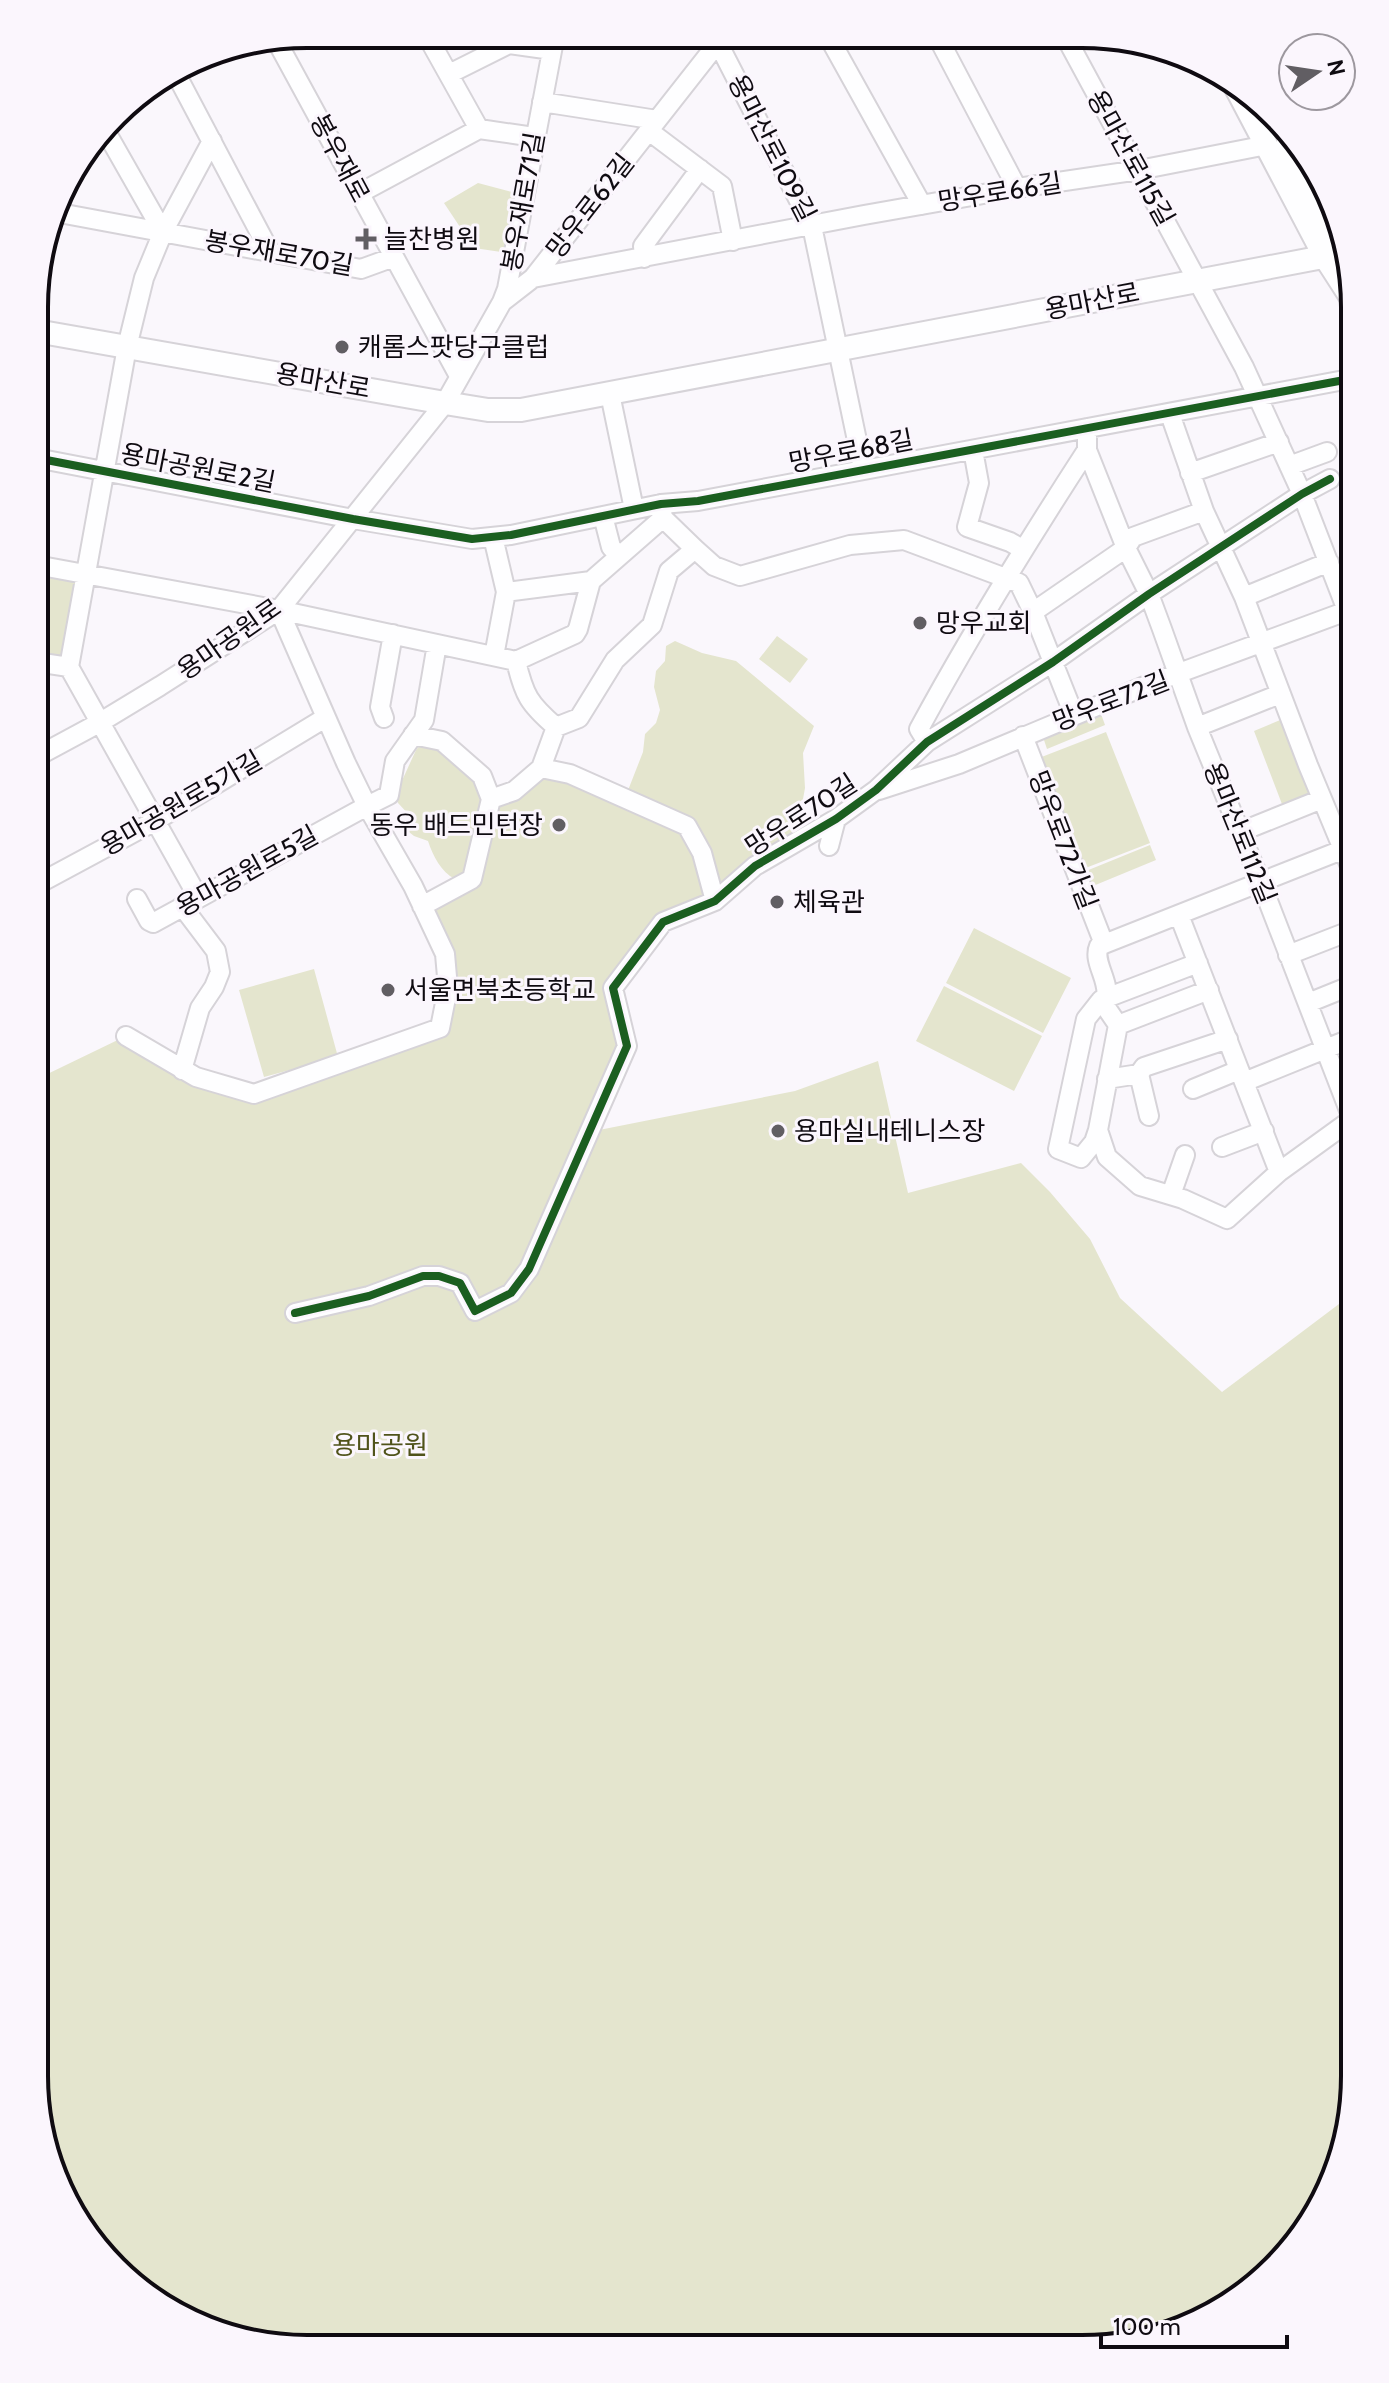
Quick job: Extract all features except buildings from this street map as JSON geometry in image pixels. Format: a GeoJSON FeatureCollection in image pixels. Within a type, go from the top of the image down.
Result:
{"type":"FeatureCollection","features":[{"type":"Feature","properties":{"kind":"main road"},"geometry":{"type":"LineString","coordinates":[[1260,119],[1278,144],[1332,243]]}},
{"type":"Feature","properties":{"kind":"main road","name":"용마산로"},"geometry":{"type":"LineString","coordinates":[[48,333],[488,410],[521,410],[1335,254]]}},
{"type":"Feature","properties":{"kind":"street","name":"망우로62길"},"geometry":{"type":"LineString","coordinates":[[459,376],[502,302],[533,278],[714,48]]}},
{"type":"Feature","properties":{"kind":"street","name":"용마산로109길"},"geometry":{"type":"LineString","coordinates":[[726,48],[812,226],[839,350]]}},
{"type":"Feature","properties":{"kind":"street"},"geometry":{"type":"LineString","coordinates":[[835,48],[922,205]]}},
{"type":"Feature","properties":{"kind":"street"},"geometry":{"type":"LineString","coordinates":[[943,48],[1017,188]]}},
{"type":"Feature","properties":{"kind":"street","name":"용마산로115길"},"geometry":{"type":"LineString","coordinates":[[1072,48],[1258,397],[1341,588]]}},
{"type":"Feature","properties":{"kind":"street"},"geometry":{"type":"LineString","coordinates":[[435,49],[479,129]]}},
{"type":"Feature","properties":{"kind":"street","name":"봉우재로71길"},"geometry":{"type":"LineString","coordinates":[[449,74],[499,49]]}},
{"type":"Feature","properties":{"kind":"street","name":"봉우재로71길"},"geometry":{"type":"LineString","coordinates":[[502,302],[553,49]]}},
{"type":"Feature","properties":{"kind":"street","name":"봉우재로"},"geometry":{"type":"LineString","coordinates":[[281,50],[459,376]]}},
{"type":"Feature","properties":{"kind":"street"},"geometry":{"type":"LineString","coordinates":[[180,81],[270,252]]}},
{"type":"Feature","properties":{"kind":"street","name":"봉우재로71길"},"geometry":{"type":"LineString","coordinates":[[542,102],[653,126]]}},
{"type":"Feature","properties":{"kind":"street"},"geometry":{"type":"LineString","coordinates":[[653,126],[722,188],[733,241]]}},
{"type":"Feature","properties":{"kind":"street"},"geometry":{"type":"LineString","coordinates":[[360,193],[479,129],[534,137]]}},
{"type":"Feature","properties":{"kind":"street"},"geometry":{"type":"LineString","coordinates":[[110,139],[163,232],[144,278],[127,347],[69,667],[155,821],[190,902],[214,947],[220,967],[217,981],[200,1008],[182,1070]]}},
{"type":"Feature","properties":{"kind":"street","name":"봉우재로70길"},"geometry":{"type":"LineString","coordinates":[[163,232],[212,141]]}},
{"type":"Feature","properties":{"kind":"street","name":"망우로66길"},"geometry":{"type":"LineString","coordinates":[[533,278],[922,205],[1278,144]]}},
{"type":"Feature","properties":{"kind":"street"},"geometry":{"type":"LineString","coordinates":[[644,258],[643,246],[700,169]]}},
{"type":"Feature","properties":{"kind":"street","name":"봉우재로70길"},"geometry":{"type":"LineString","coordinates":[[66,214],[361,269],[394,257]]}},
{"type":"Feature","properties":{"kind":"street"},"geometry":{"type":"LineString","coordinates":[[839,350],[863,469]]}},
{"type":"Feature","properties":{"kind":"street"},"geometry":{"type":"LineString","coordinates":[[445,403],[459,376]]}},
{"type":"Feature","properties":{"kind":"street","name":"망우로68길"},"geometry":{"type":"LineString","coordinates":[[353,519],[472,539],[493,537],[634,509],[662,511],[698,501],[863,469],[1341,381]]}},
{"type":"Feature","properties":{"kind":"street"},"geometry":{"type":"LineString","coordinates":[[610,394],[634,509]]}},
{"type":"Feature","properties":{"kind":"street","name":"용마공원로"},"geometry":{"type":"LineString","coordinates":[[48,751],[99,723],[279,610],[445,403]]}},
{"type":"Feature","properties":{"kind":"street"},"geometry":{"type":"LineString","coordinates":[[1170,414],[1204,511],[1244,597],[1322,799],[1341,832]]}},
{"type":"Feature","properties":{"kind":"street","name":"용마산로112길"},"geometry":{"type":"LineString","coordinates":[[1087,428],[1087,450],[1126,548],[1149,594],[1197,727],[1341,1086]]}},
{"type":"Feature","properties":{"kind":"street"},"geometry":{"type":"LineString","coordinates":[[1190,473],[1279,442]]}},
{"type":"Feature","properties":{"kind":"street"},"geometry":{"type":"LineString","coordinates":[[973,450],[979,483],[967,527],[1022,549]]}},
{"type":"Feature","properties":{"kind":"street"},"geometry":{"type":"LineString","coordinates":[[927,742],[919,729],[1022,549],[1087,450]]}},
{"type":"Feature","properties":{"kind":"street"},"geometry":{"type":"LineString","coordinates":[[1289,466],[1327,452]]}},
{"type":"Feature","properties":{"kind":"street","name":"용마공원로2길"},"geometry":{"type":"LineString","coordinates":[[48,460],[353,519]]}},
{"type":"Feature","properties":{"kind":"street","name":"망우로70길"},"geometry":{"type":"LineString","coordinates":[[295,1313],[369,1296],[423,1276],[443,1276],[460,1283],[475,1311],[511,1293],[529,1269],[627,1046],[613,988],[663,922],[715,901],[755,866],[836,819],[876,790],[927,742],[1053,662],[1149,594],[1302,494],[1330,479]]}},
{"type":"Feature","properties":{"kind":"street"},"geometry":{"type":"LineString","coordinates":[[48,567],[279,610],[516,661],[575,634],[591,581],[662,511],[714,566],[740,576],[850,545],[904,540],[1021,585],[1074,715]]}},
{"type":"Feature","properties":{"kind":"street"},"geometry":{"type":"LineString","coordinates":[[1033,612],[1126,548],[1133,537],[1204,511]]}},
{"type":"Feature","properties":{"kind":"street"},"geometry":{"type":"LineString","coordinates":[[603,516],[611,547],[619,556]]}},
{"type":"Feature","properties":{"kind":"street"},"geometry":{"type":"LineString","coordinates":[[493,537],[506,592],[494,656]]}},
{"type":"Feature","properties":{"kind":"street"},"geometry":{"type":"LineString","coordinates":[[491,799],[514,791],[541,768],[556,727],[579,718],[615,660],[652,625],[669,571],[695,549]]}},
{"type":"Feature","properties":{"kind":"street"},"geometry":{"type":"LineString","coordinates":[[1244,597],[1329,562]]}},
{"type":"Feature","properties":{"kind":"street"},"geometry":{"type":"LineString","coordinates":[[506,592],[591,581]]}},
{"type":"Feature","properties":{"kind":"street"},"geometry":{"type":"LineString","coordinates":[[126,1036],[196,1077],[254,1094],[440,1028],[448,988],[445,954],[367,806],[279,610]]}},
{"type":"Feature","properties":{"kind":"street","name":"망우로72길"},"geometry":{"type":"LineString","coordinates":[[876,790],[959,764],[1074,715],[1154,691],[1179,674],[1341,614]]}},
{"type":"Feature","properties":{"kind":"street"},"geometry":{"type":"LineString","coordinates":[[384,718],[380,707],[393,634]]}},
{"type":"Feature","properties":{"kind":"street"},"geometry":{"type":"LineString","coordinates":[[422,906],[472,879],[491,799],[480,773],[442,741],[413,735],[425,716],[437,644]]}},
{"type":"Feature","properties":{"kind":"street"},"geometry":{"type":"LineString","coordinates":[[516,661],[525,693],[537,711],[556,727]]}},
{"type":"Feature","properties":{"kind":"street"},"geometry":{"type":"LineString","coordinates":[[48,664],[69,667]]}},
{"type":"Feature","properties":{"kind":"street"},"geometry":{"type":"LineString","coordinates":[[1197,727],[1280,694]]}},
{"type":"Feature","properties":{"kind":"street","name":"용마공원로5가길"},"geometry":{"type":"LineString","coordinates":[[48,879],[155,821],[325,718]]}},
{"type":"Feature","properties":{"kind":"street","name":"용마공원로5길"},"geometry":{"type":"LineString","coordinates":[[137,899],[152,923],[390,794],[395,761],[413,735]]}},
{"type":"Feature","properties":{"kind":"street","name":"망우로72가길"},"geometry":{"type":"LineString","coordinates":[[1023,736],[1104,944]]}},
{"type":"Feature","properties":{"kind":"street"},"geometry":{"type":"LineString","coordinates":[[541,768],[570,774],[687,826],[702,853],[715,901]]}},
{"type":"Feature","properties":{"kind":"street"},"geometry":{"type":"LineString","coordinates":[[1240,832],[1322,799]]}},
{"type":"Feature","properties":{"kind":"street"},"geometry":{"type":"LineString","coordinates":[[829,846],[836,819]]}},
{"type":"Feature","properties":{"kind":"street"},"geometry":{"type":"LineString","coordinates":[[1198,963],[1104,999],[1086,1019],[1058,1149],[1081,1158],[1094,1142],[1098,1130],[1118,1025],[1104,999],[1107,986],[1096,953],[1099,946],[1341,850]]}},
{"type":"Feature","properties":{"kind":"street"},"geometry":{"type":"LineString","coordinates":[[1241,874],[1261,883]]}},
{"type":"Feature","properties":{"kind":"street"},"geometry":{"type":"LineString","coordinates":[[1179,915],[1279,1172]]}},
{"type":"Feature","properties":{"kind":"street"},"geometry":{"type":"LineString","coordinates":[[1288,955],[1341,935]]}},
{"type":"Feature","properties":{"kind":"street"},"geometry":{"type":"LineString","coordinates":[[1118,1025],[1209,990]]}},
{"type":"Feature","properties":{"kind":"street"},"geometry":{"type":"LineString","coordinates":[[1308,1003],[1341,990]]}},
{"type":"Feature","properties":{"kind":"street"},"geometry":{"type":"LineString","coordinates":[[1107,1079],[1139,1074],[1144,1067],[1228,1039]]}},
{"type":"Feature","properties":{"kind":"street"},"geometry":{"type":"LineString","coordinates":[[1193,1089],[1341,1043]]}},
{"type":"Feature","properties":{"kind":"street"},"geometry":{"type":"LineString","coordinates":[[1139,1074],[1149,1116]]}},
{"type":"Feature","properties":{"kind":"street"},"geometry":{"type":"LineString","coordinates":[[1098,1130],[1107,1157],[1140,1186],[1171,1195],[1227,1219],[1279,1172],[1341,1127]]}},
{"type":"Feature","properties":{"kind":"street"},"geometry":{"type":"LineString","coordinates":[[1222,1147],[1264,1131]]}},
{"type":"Feature","properties":{"kind":"street"},"geometry":{"type":"LineString","coordinates":[[1171,1195],[1185,1155]]}},
{"type":"Feature","properties":{"kind":"green space"},"geometry":{"type":"Polygon","coordinates":[[[478,183],[519,194],[508,253],[474,248],[444,203],[478,183]]]}},
{"type":"Feature","properties":{"kind":"green space"},"geometry":{"type":"Polygon","coordinates":[[[48,567],[84,574],[69,665],[48,662],[48,567]]]}},
{"type":"Feature","properties":{"kind":"green space"},"geometry":{"type":"Polygon","coordinates":[[[777,636],[808,659],[790,683],[759,659],[777,636]]]}},
{"type":"Feature","properties":{"kind":"green space","name":"용마공원"},"geometry":{"type":"Polygon","coordinates":[[[675,641],[702,653],[736,661],[814,726],[803,753],[805,788],[798,827],[755,866],[663,922],[613,987],[627,1046],[589,1132],[795,1091],[878,1061],[908,1193],[1021,1163],[1090,1239],[1120,1298],[1222,1392],[1340,1302],[1340,2093],[1336,2127],[1314,2191],[1288,2234],[1265,2259],[1240,2282],[1212,2300],[1149,2326],[1082,2335],[273,2333],[208,2315],[149,2282],[101,2234],[68,2175],[57,2143],[48,2076],[48,1074],[126,1036],[254,1094],[440,1028],[448,988],[422,906],[472,879],[491,799],[541,768],[625,798],[643,752],[645,734],[656,723],[660,710],[654,687],[656,671],[665,661],[666,646],[675,641]]]}},
{"type":"Feature","properties":{"kind":"green space"},"geometry":{"type":"Polygon","coordinates":[[[1100,711],[1105,725],[1047,749],[1042,734],[1100,711]]]}},
{"type":"Feature","properties":{"kind":"green space"},"geometry":{"type":"Polygon","coordinates":[[[1285,718],[1318,799],[1285,812],[1254,731],[1285,718]]]}},
{"type":"Feature","properties":{"kind":"green space"},"geometry":{"type":"Polygon","coordinates":[[[1106,732],[1150,843],[1083,869],[1039,758],[1106,732]]]}},
{"type":"Feature","properties":{"kind":"green space"},"geometry":{"type":"Polygon","coordinates":[[[422,743],[432,743],[477,778],[486,800],[471,869],[455,879],[438,863],[428,841],[409,832],[411,817],[395,796],[422,743]]]}},
{"type":"Feature","properties":{"kind":"green space"},"geometry":{"type":"Polygon","coordinates":[[[1150,845],[1156,860],[1093,886],[1086,871],[1150,845]]]}},
{"type":"Feature","properties":{"kind":"green space"},"geometry":{"type":"Polygon","coordinates":[[[974,928],[1071,978],[1043,1033],[946,983],[974,928]]]}},
{"type":"Feature","properties":{"kind":"green space"},"geometry":{"type":"Polygon","coordinates":[[[314,969],[338,1057],[264,1077],[239,990],[314,969]]]}},
{"type":"Feature","properties":{"kind":"green space"},"geometry":{"type":"Polygon","coordinates":[[[944,986],[1042,1036],[1014,1091],[916,1041],[944,986]]]}},
{"type":"Feature","properties":{"kind":"cycle path"},"geometry":{"type":"LineString","coordinates":[[48,460],[472,539],[511,535],[661,504],[698,501],[1341,381]]}},
{"type":"Feature","properties":{"kind":"cycle path"},"geometry":{"type":"LineString","coordinates":[[295,1313],[369,1296],[423,1276],[439,1276],[460,1283],[475,1311],[511,1293],[529,1269],[627,1046],[613,988],[663,922],[715,901],[755,866],[836,819],[876,790],[927,742],[1053,662],[1149,594],[1302,494],[1330,479]]}},
{"type":"Feature","properties":{"kind":"place","name":"늘찬병원"},"geometry":{"type":"Point","coordinates":[366,239]}},
{"type":"Feature","properties":{"kind":"place","name":"캐롬스팟당구클럽"},"geometry":{"type":"Point","coordinates":[342,347]}},
{"type":"Feature","properties":{"kind":"place","name":"망우교회"},"geometry":{"type":"Point","coordinates":[920,623]}},
{"type":"Feature","properties":{"kind":"place","name":"동우 배드민턴장"},"geometry":{"type":"Point","coordinates":[559,825]}},
{"type":"Feature","properties":{"kind":"place","name":"체육관"},"geometry":{"type":"Point","coordinates":[777,902]}},
{"type":"Feature","properties":{"kind":"place","name":"서울면북초등학교"},"geometry":{"type":"Point","coordinates":[388,990]}},
{"type":"Feature","properties":{"kind":"place","name":"용마실내테니스장"},"geometry":{"type":"Point","coordinates":[778,1131]}}]}
